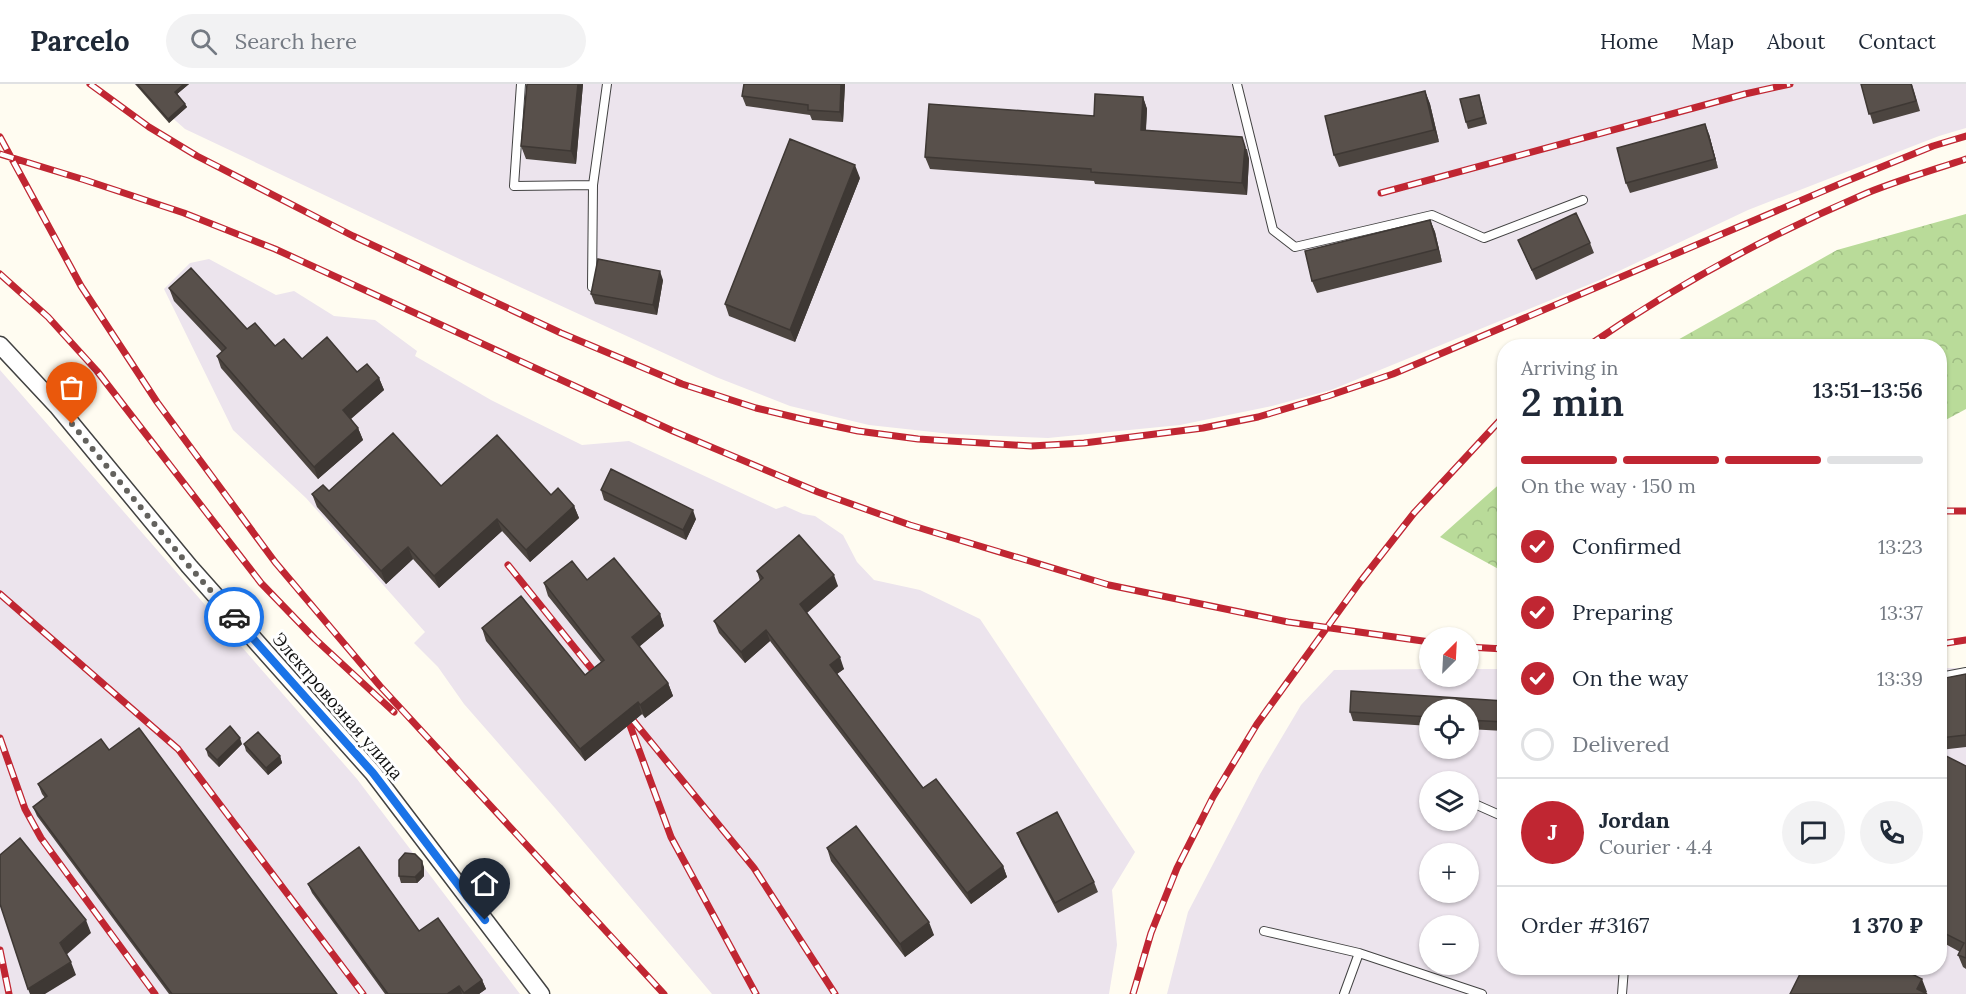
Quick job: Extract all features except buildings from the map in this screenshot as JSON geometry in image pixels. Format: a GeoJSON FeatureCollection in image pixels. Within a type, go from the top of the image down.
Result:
{"type":"FeatureCollection","features":[{"type":"Feature","properties":{"kind":"street","name":"Электровозная улица"},"geometry":{"type":"LineString","coordinates":[[0,345],[57,406],[189,566],[373,773],[541,994]]}},
{"type":"Feature","properties":{"kind":"lane"},"geometry":{"type":"LineString","coordinates":[[521,84],[514,186],[593,185]]}},
{"type":"Feature","properties":{"kind":"lane"},"geometry":{"type":"LineString","coordinates":[[591,287],[593,185],[607,84]]}},
{"type":"Feature","properties":{"kind":"lane"},"geometry":{"type":"LineString","coordinates":[[1237,84],[1273,230],[1294,247],[1432,215],[1484,238],[1583,200]]}},
{"type":"Feature","properties":{"kind":"lane"},"geometry":{"type":"LineString","coordinates":[[1947,676],[1966,672]]}},
{"type":"Feature","properties":{"kind":"lane"},"geometry":{"type":"LineString","coordinates":[[1479,806],[1497,814]]}},
{"type":"Feature","properties":{"kind":"lane"},"geometry":{"type":"LineString","coordinates":[[1264,931],[1359,953],[1482,994]]}},
{"type":"Feature","properties":{"kind":"lane"},"geometry":{"type":"LineString","coordinates":[[1344,994],[1359,953]]}},
{"type":"Feature","properties":{"kind":"lane"},"geometry":{"type":"LineString","coordinates":[[1622,994],[1623,975]]}},
{"type":"Feature","properties":{"kind":"shaded area"},"geometry":{"type":"Polygon","coordinates":[[[134,84],[1966,84],[1966,128],[1939,136],[1748,210],[1600,280],[1331,390],[1272,406],[1180,425],[1048,438],[951,434],[869,425],[790,406],[716,377],[185,129],[134,84]]]}},
{"type":"Feature","properties":{"kind":"shaded area"},"geometry":{"type":"Polygon","coordinates":[[[209,259],[276,295],[294,291],[334,316],[375,320],[417,351],[415,356],[491,400],[582,445],[629,441],[776,509],[785,506],[803,514],[815,516],[843,535],[857,562],[874,580],[920,590],[980,619],[1135,852],[1112,890],[1117,945],[1109,994],[712,994],[464,704],[438,667],[414,643],[425,632],[306,498],[233,430],[164,289],[190,263],[209,259]]]}},
{"type":"Feature","properties":{"kind":"shaded area"},"geometry":{"type":"Polygon","coordinates":[[[0,370],[357,779],[520,994],[0,994],[0,370]]]}},
{"type":"Feature","properties":{"kind":"shaded area"},"geometry":{"type":"Polygon","coordinates":[[[1947,668],[1966,668],[1966,994],[1167,994],[1188,912],[1260,774],[1301,705],[1334,670],[1419,669],[1419,687],[1479,687],[1479,669],[1497,669],[1497,975],[1947,975],[1947,668]]]}},
{"type":"Feature","properties":{"kind":"green space"},"geometry":{"type":"Polygon","coordinates":[[[1966,214],[1966,409],[1947,419],[1947,339],[1679,339],[1837,250],[1966,214]]]}},
{"type":"Feature","properties":{"kind":"green space"},"geometry":{"type":"Polygon","coordinates":[[[1497,486],[1497,568],[1440,537],[1497,486]]]}},
{"type":"Feature","properties":{"kind":"railway"},"geometry":{"type":"LineString","coordinates":[[90,84],[149,127],[197,156],[353,236],[561,333],[682,384],[756,408],[858,431],[918,439],[1031,446],[1084,443],[1203,428],[1258,417],[1328,396],[1393,374],[1842,183],[1933,146],[1966,136]]}},
{"type":"Feature","properties":{"kind":"railway"},"geometry":{"type":"LineString","coordinates":[[1381,193],[1745,94],[1790,84]]}},
{"type":"Feature","properties":{"kind":"railway"},"geometry":{"type":"LineString","coordinates":[[0,137],[81,286],[157,402],[275,562],[380,686],[664,994]]}},
{"type":"Feature","properties":{"kind":"railway"},"geometry":{"type":"LineString","coordinates":[[0,154],[184,213],[275,249],[673,431],[818,492],[910,525],[1109,585],[1288,622],[1419,640]]}},
{"type":"Feature","properties":{"kind":"railway"},"geometry":{"type":"LineString","coordinates":[[1598,339],[1689,282],[1794,226],[1879,188],[1966,159]]}},
{"type":"Feature","properties":{"kind":"railway"},"geometry":{"type":"LineString","coordinates":[[0,274],[48,317],[97,371],[261,583],[315,639],[394,712]]}},
{"type":"Feature","properties":{"kind":"railway"},"geometry":{"type":"LineString","coordinates":[[1133,994],[1151,933],[1177,868],[1213,797],[1257,724],[1360,582],[1414,513],[1497,424]]}},
{"type":"Feature","properties":{"kind":"railway"},"geometry":{"type":"LineString","coordinates":[[1947,511],[1966,511]]}},
{"type":"Feature","properties":{"kind":"railway"},"geometry":{"type":"LineString","coordinates":[[508,565],[603,683]]}},
{"type":"Feature","properties":{"kind":"railway"},"geometry":{"type":"LineString","coordinates":[[0,594],[178,749],[363,994]]}},
{"type":"Feature","properties":{"kind":"railway"},"geometry":{"type":"LineString","coordinates":[[1947,643],[1966,640]]}},
{"type":"Feature","properties":{"kind":"railway"},"geometry":{"type":"LineString","coordinates":[[1479,648],[1497,649]]}},
{"type":"Feature","properties":{"kind":"railway"},"geometry":{"type":"LineString","coordinates":[[624,709],[671,837],[756,994]]}},
{"type":"Feature","properties":{"kind":"railway"},"geometry":{"type":"LineString","coordinates":[[632,719],[754,868],[835,994]]}},
{"type":"Feature","properties":{"kind":"railway"},"geometry":{"type":"LineString","coordinates":[[0,738],[25,809],[41,838],[155,994]]}},
{"type":"Feature","properties":{"kind":"railway"},"geometry":{"type":"LineString","coordinates":[[0,950],[9,994]]}},
{"type":"Feature","properties":{"kind":"way so far"},"geometry":{"type":"LineString","coordinates":[[72,424],[234,617]]}},
{"type":"Feature","properties":{"kind":"route"},"geometry":{"type":"LineString","coordinates":[[234,617],[373,773],[485,920]]}}]}
